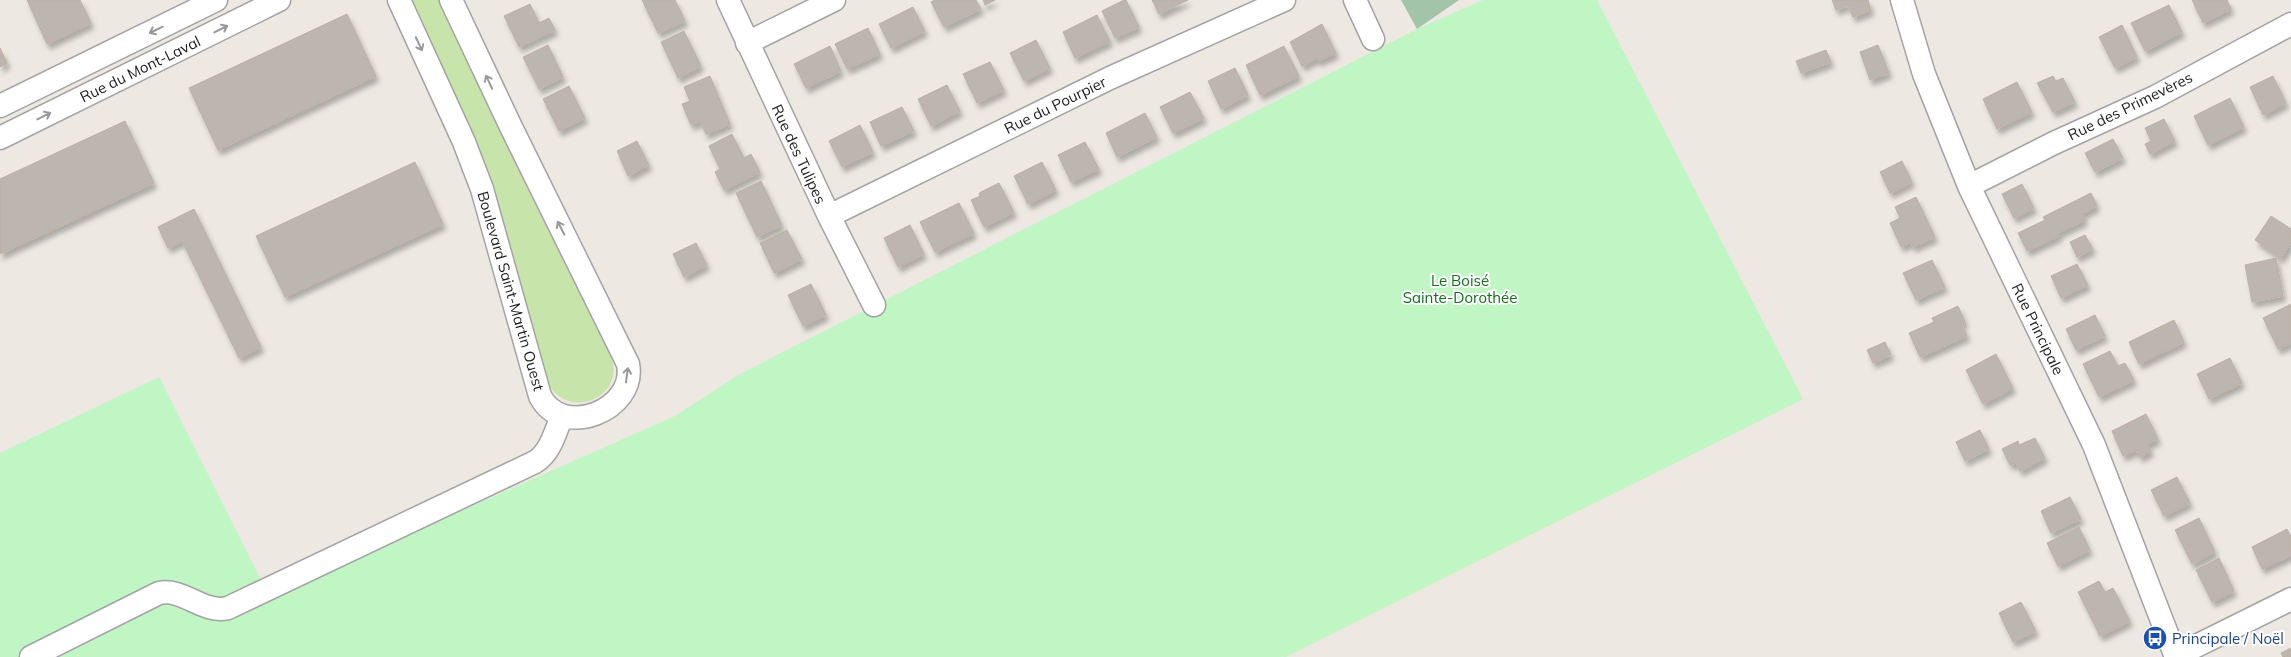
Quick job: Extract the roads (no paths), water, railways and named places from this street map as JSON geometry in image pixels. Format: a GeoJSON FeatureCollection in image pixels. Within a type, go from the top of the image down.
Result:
{"type":"FeatureCollection","features":[{"type":"Feature","properties":{"kind":"street","name":"Rue du Mont-Laval"},"geometry":{"type":"LineString","coordinates":[[0,106],[216,0]]}},
{"type":"Feature","properties":{"kind":"street","name":"Rue du Mont-Laval"},"geometry":{"type":"LineString","coordinates":[[0,138],[279,0]]}},
{"type":"Feature","properties":{"kind":"street","name":"Boulevard Saint-Martin Ouest"},"geometry":{"type":"LineString","coordinates":[[399,0],[464,142],[482,189],[540,396],[548,408],[562,416]]}},
{"type":"Feature","properties":{"kind":"street"},"geometry":{"type":"LineString","coordinates":[[31,657],[159,593],[172,592],[217,610],[228,608],[535,462],[541,458],[549,447],[562,416],[571,419],[585,418],[609,406],[626,384],[628,364],[511,127],[451,0]]}},
{"type":"Feature","properties":{"kind":"street","name":"Rue des Tulipes"},"geometry":{"type":"LineString","coordinates":[[728,0],[829,216],[874,305]]}},
{"type":"Feature","properties":{"kind":"street"},"geometry":{"type":"LineString","coordinates":[[747,43],[834,0]]}},
{"type":"Feature","properties":{"kind":"street","name":"Rue du Pourpier"},"geometry":{"type":"LineString","coordinates":[[829,216],[1110,78],[1284,0]]}},
{"type":"Feature","properties":{"kind":"street"},"geometry":{"type":"LineString","coordinates":[[1355,0],[1374,40]]}},
{"type":"Feature","properties":{"kind":"street","name":"Rue Principale"},"geometry":{"type":"LineString","coordinates":[[1902,0],[1924,74],[1969,186],[2094,445],[2176,656]]}},
{"type":"Feature","properties":{"kind":"street","name":"Rue des Primevères"},"geometry":{"type":"LineString","coordinates":[[1969,186],[2054,143],[2155,97],[2291,24]]}},
{"type":"Feature","properties":{"kind":"street"},"geometry":{"type":"LineString","coordinates":[[2176,656],[2291,599]]}},
{"type":"Feature","properties":{"kind":"place","name":"Principale / Noël"},"geometry":{"type":"Point","coordinates":[2155,638]}},
{"type":"Feature","properties":{"kind":"park label","name":"Le Boisé Sainte-Dorothée"},"geometry":{"type":"Point","coordinates":[1460,288]}}]}
